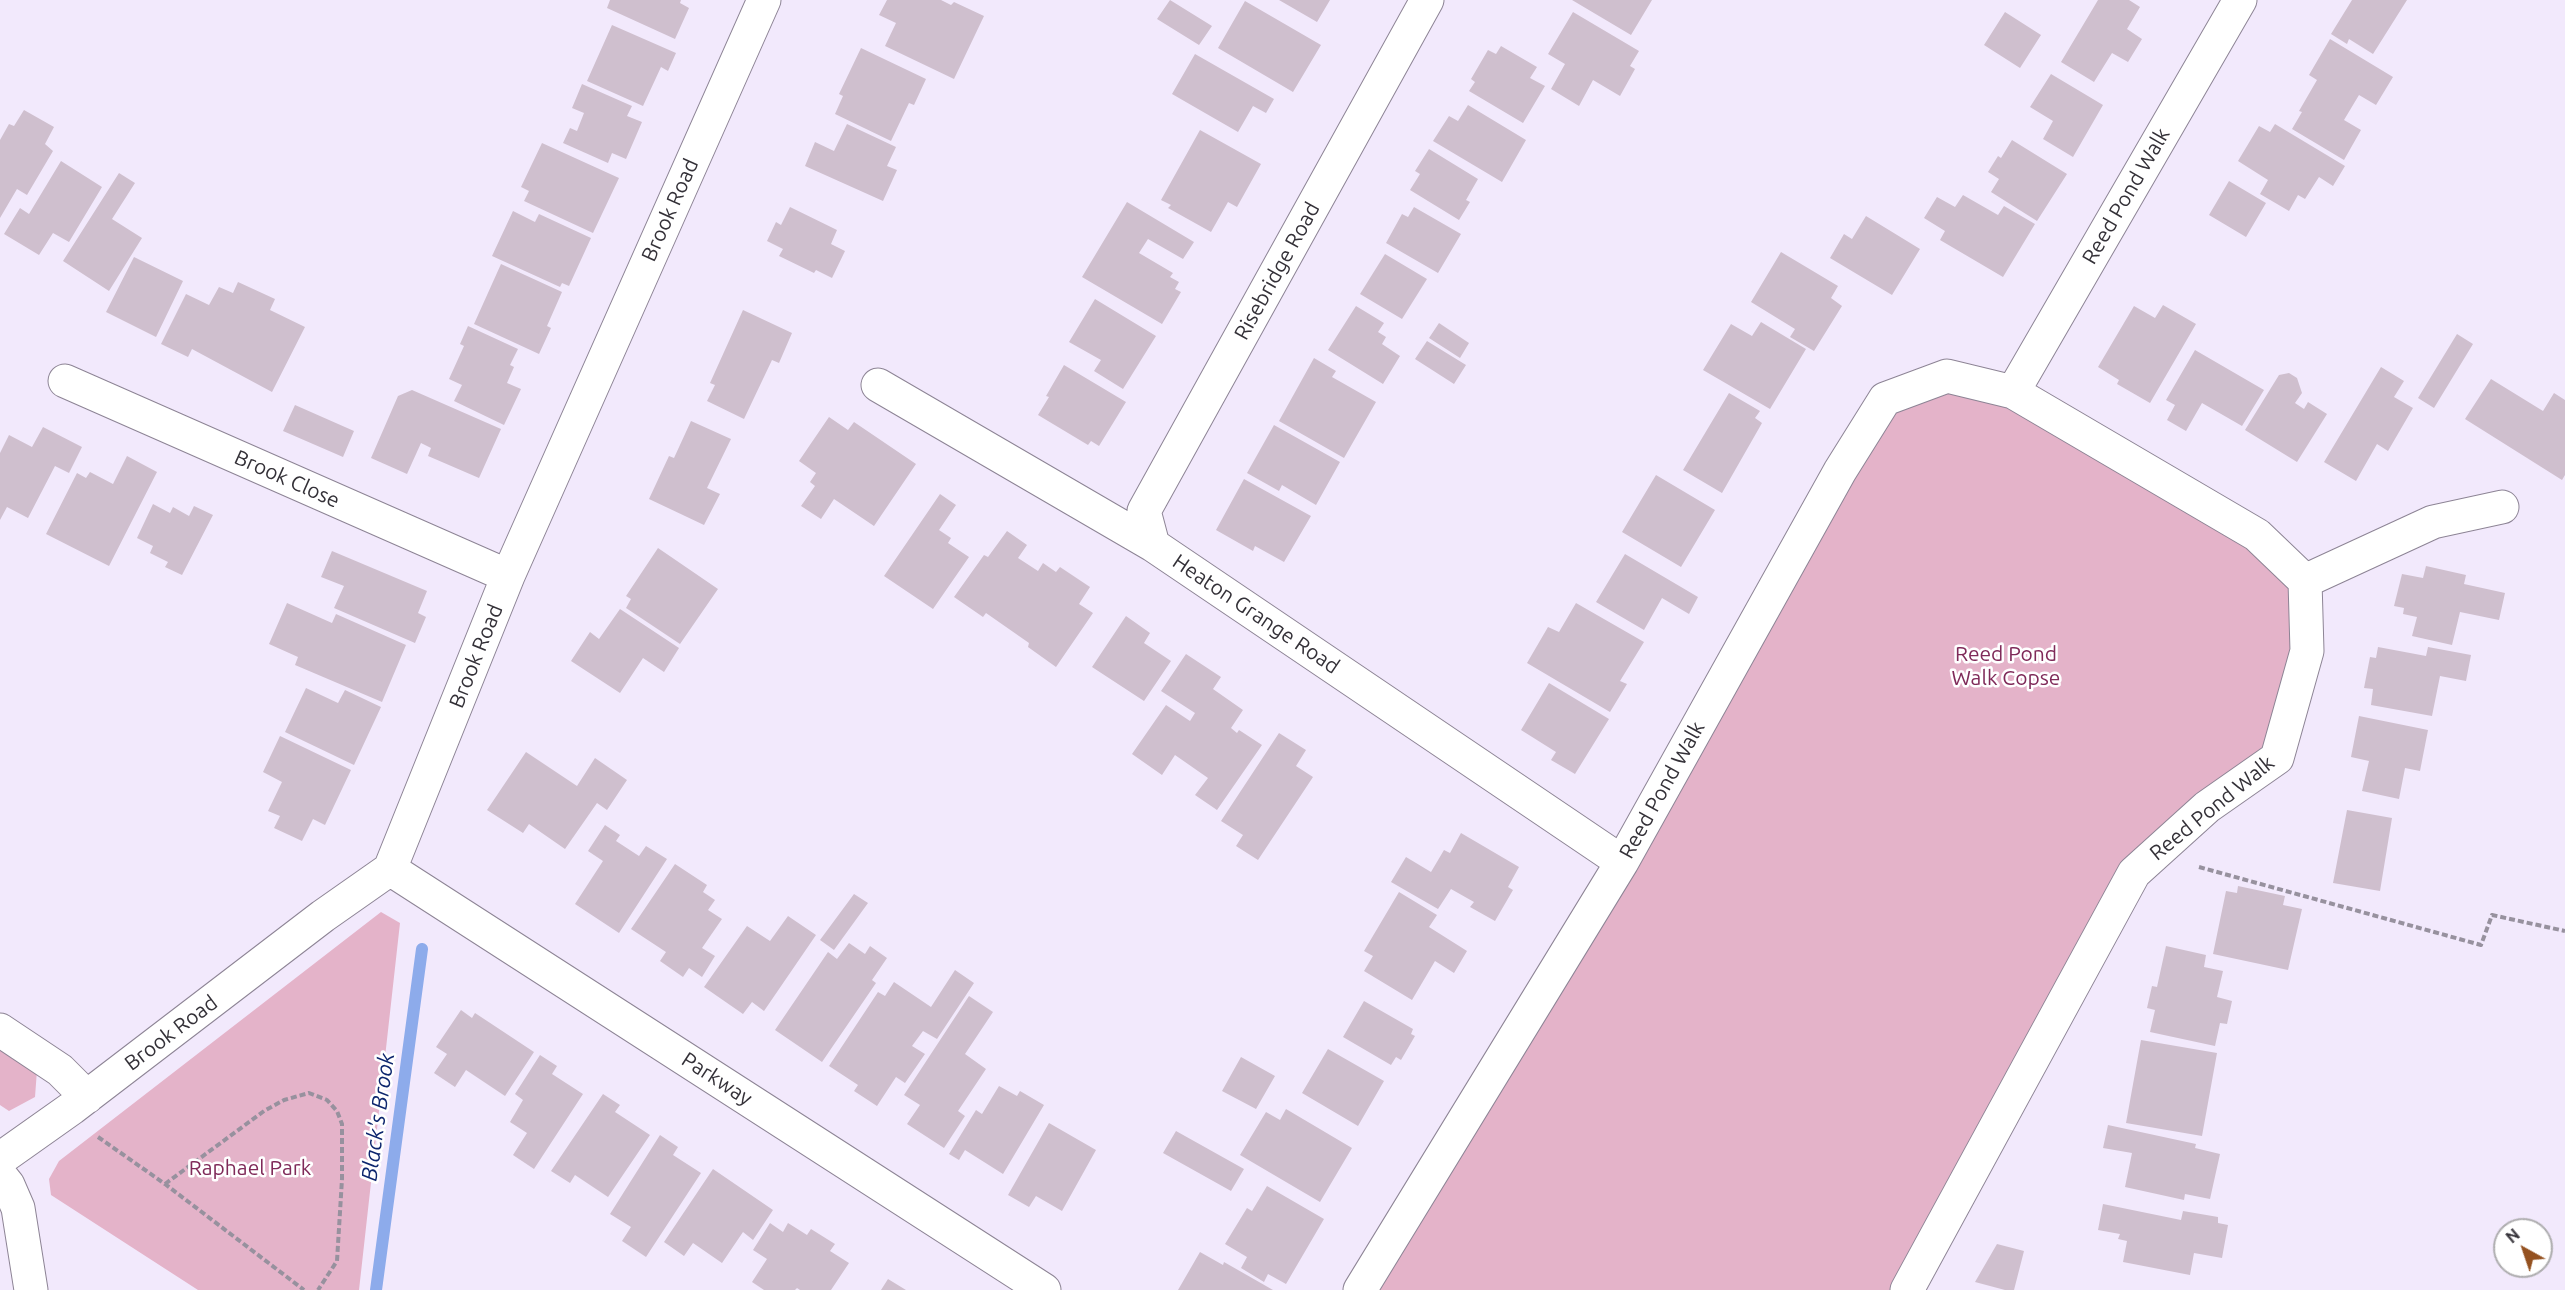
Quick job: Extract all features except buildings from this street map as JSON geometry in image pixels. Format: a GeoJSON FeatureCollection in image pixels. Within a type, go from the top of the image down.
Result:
{"type":"FeatureCollection","features":[{"type":"Feature","properties":{"kind":"street","name":"Brook Road"},"geometry":{"type":"LineString","coordinates":[[3,1154],[80,1103],[323,916],[390,869],[508,576],[764,0]]}},
{"type":"Feature","properties":{"kind":"street","name":"Risebridge Road"},"geometry":{"type":"LineString","coordinates":[[1153,545],[1144,511],[1427,0]]}},
{"type":"Feature","properties":{"kind":"street","name":"Reed Pond Walk"},"geometry":{"type":"LineString","coordinates":[[2013,392],[2240,0]]}},
{"type":"Feature","properties":{"kind":"street","name":"Reed Pond Walk"},"geometry":{"type":"LineString","coordinates":[[1360,1290],[1622,862],[1840,471],[1885,399],[1947,376],[2013,392],[2258,535],[2305,581],[2307,651],[2277,758],[2207,807],[2134,873],[1907,1290]]}},
{"type":"Feature","properties":{"kind":"street","name":"Brook Close"},"geometry":{"type":"LineString","coordinates":[[65,381],[508,576]]}},
{"type":"Feature","properties":{"kind":"street","name":"Heaton Grange Road"},"geometry":{"type":"LineString","coordinates":[[878,385],[1153,545],[1622,862]]}},
{"type":"Feature","properties":{"kind":"street"},"geometry":{"type":"LineString","coordinates":[[2305,581],[2433,522],[2502,507]]}},
{"type":"Feature","properties":{"kind":"street","name":"Parkway"},"geometry":{"type":"LineString","coordinates":[[390,869],[1044,1290]]}},
{"type":"Feature","properties":{"kind":"street"},"geometry":{"type":"LineString","coordinates":[[0,1030],[60,1070],[80,1103]]}},
{"type":"Feature","properties":{"kind":"street"},"geometry":{"type":"LineString","coordinates":[[3,1154],[8,1185],[18,1208],[31,1290]]}},
{"type":"Feature","properties":{"kind":"path"},"geometry":{"type":"LineString","coordinates":[[2154,855],[2481,945],[2492,915],[2565,931]]}},
{"type":"Feature","properties":{"kind":"path"},"geometry":{"type":"LineString","coordinates":[[165,1184],[264,1111],[284,1100],[309,1093],[327,1100],[338,1111],[342,1124],[342,1179],[337,1261],[318,1290]]}},
{"type":"Feature","properties":{"kind":"path"},"geometry":{"type":"LineString","coordinates":[[80,1103],[93,1133],[165,1184],[304,1290]]}},
{"type":"Feature","properties":{"kind":"green space","name":"Reed Pond Walk Copse"},"geometry":{"type":"Polygon","coordinates":[[[1947,376],[2013,392],[2305,581],[2277,758],[2134,873],[1907,1290],[1360,1290],[1885,399],[1947,376]]]}},
{"type":"Feature","properties":{"kind":"green space","name":"Raphael Park"},"geometry":{"type":"Polygon","coordinates":[[[381,912],[400,923],[359,1290],[198,1290],[51,1195],[49,1179],[59,1161],[381,912]]]}},
{"type":"Feature","properties":{"kind":"green space"},"geometry":{"type":"Polygon","coordinates":[[[0,1045],[37,1070],[35,1097],[9,1111],[0,1105],[0,1045]]]}},
{"type":"Feature","properties":{"kind":"waterway","name":"Black's Brook"},"geometry":{"type":"LineString","coordinates":[[376,1290],[422,949]]}}]}
